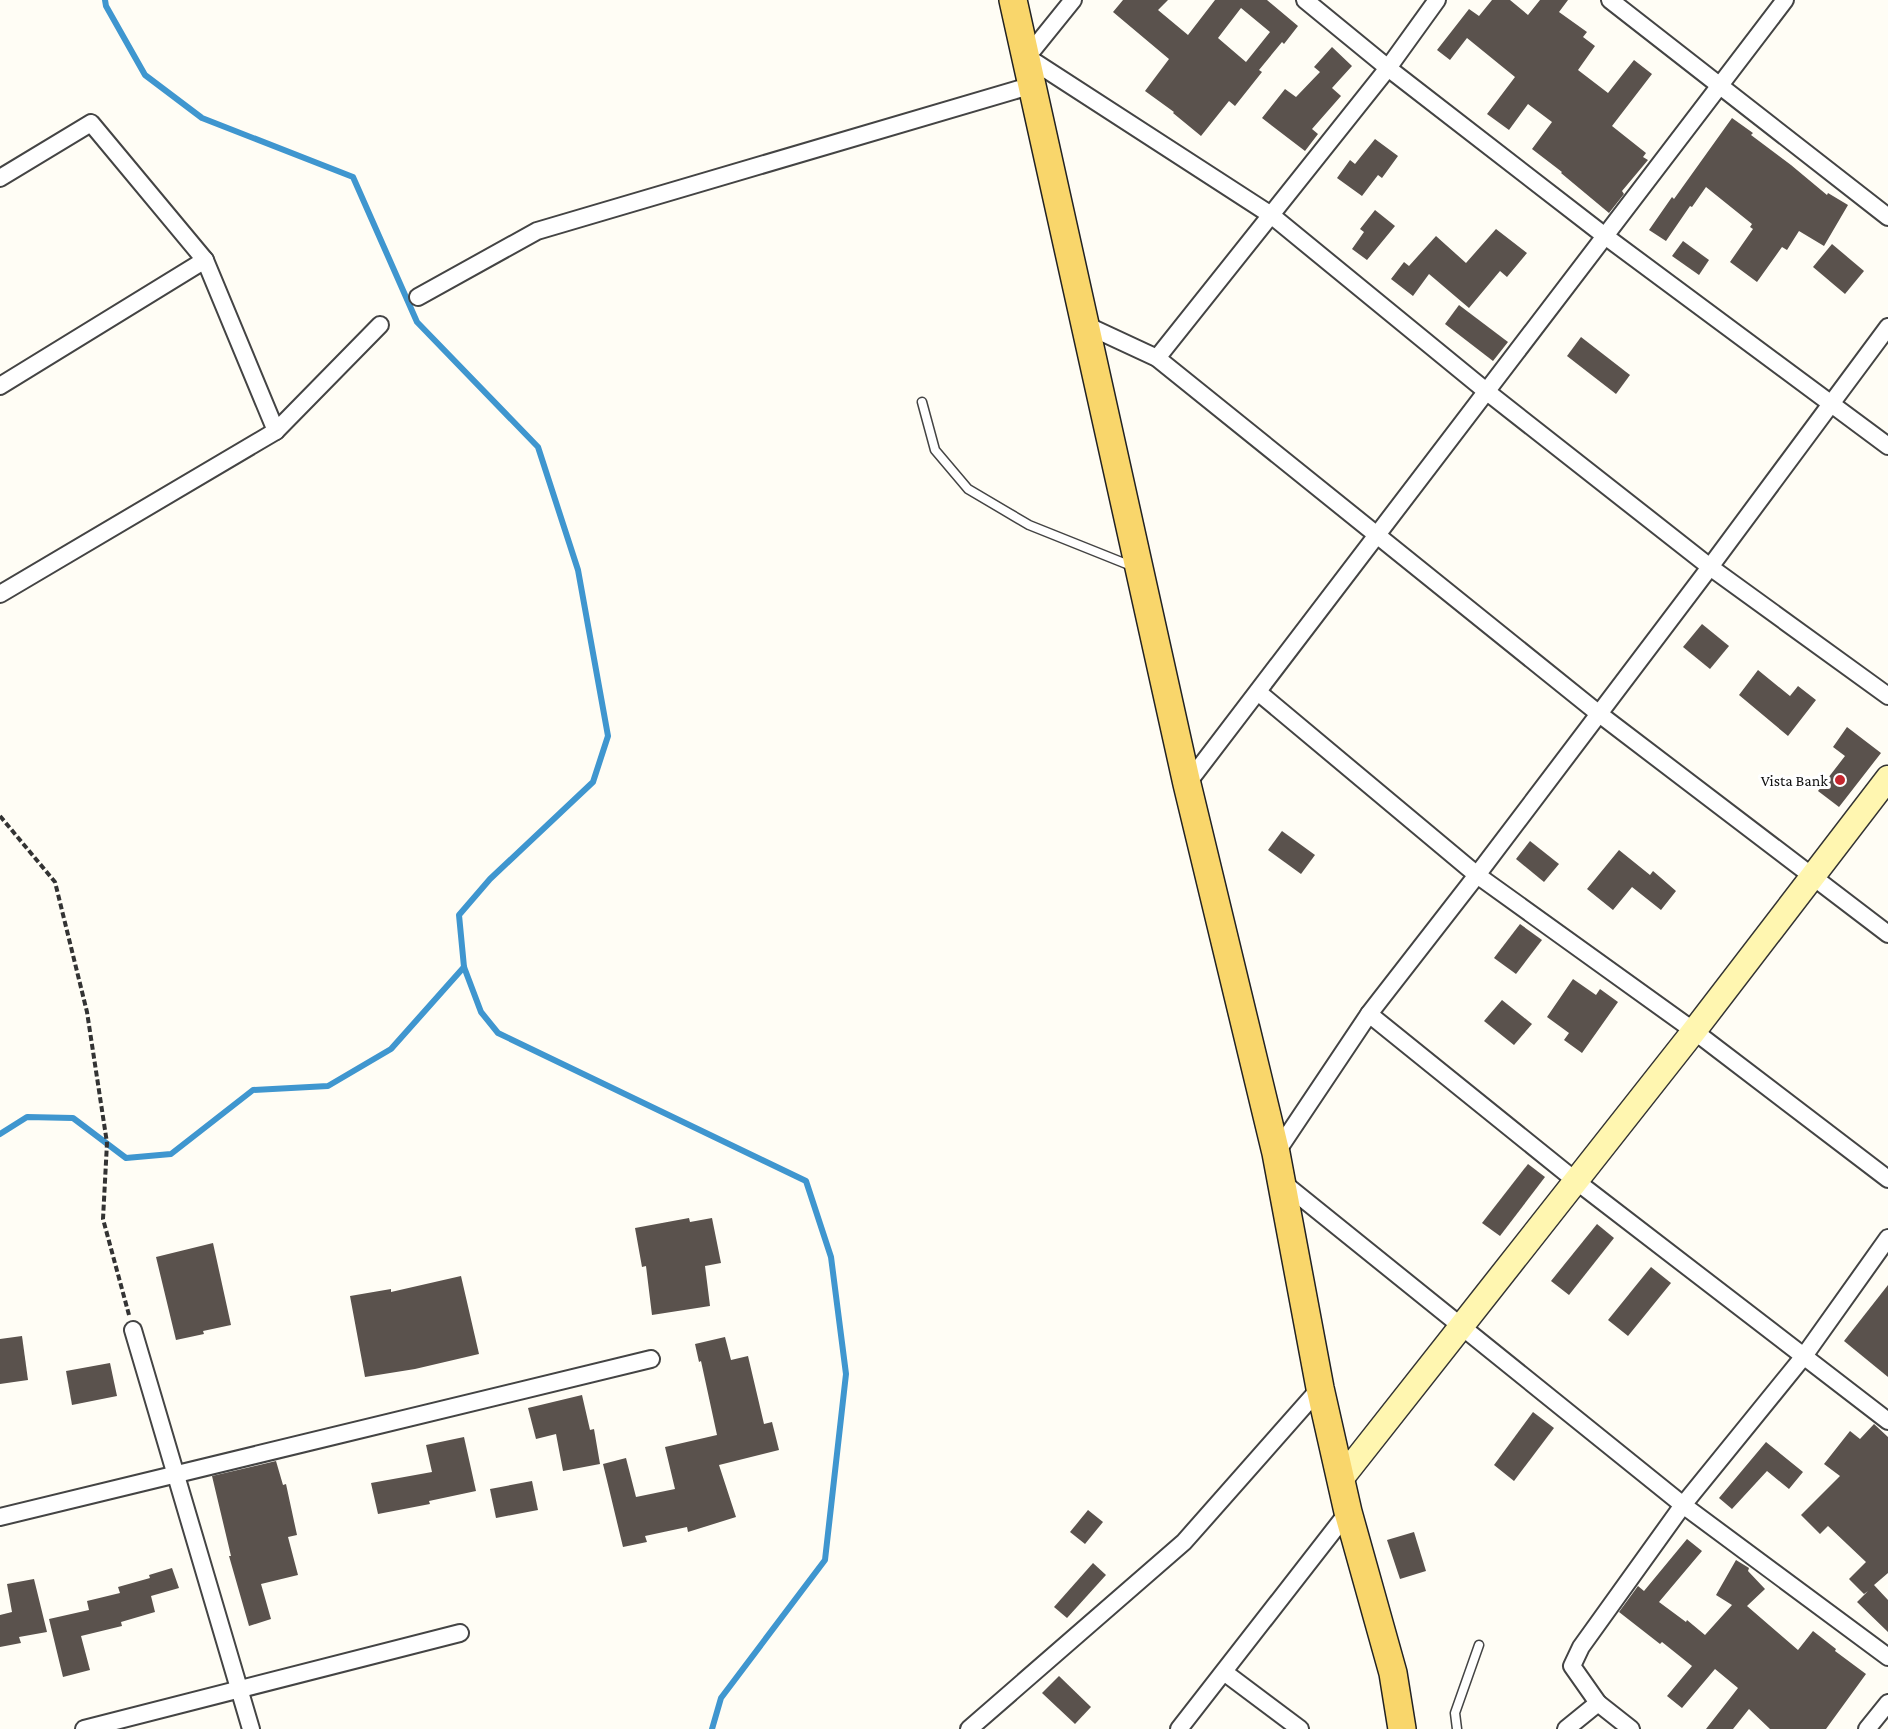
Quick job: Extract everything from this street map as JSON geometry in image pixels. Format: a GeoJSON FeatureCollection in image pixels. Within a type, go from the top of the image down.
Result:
{"type":"FeatureCollection","features":[{"type":"Feature","properties":{"kind":"main road"},"geometry":{"type":"LineString","coordinates":[[1013,0],[1187,784],[1276,1153],[1320,1388],[1348,1512],[1393,1673],[1402,1729]]}},
{"type":"Feature","properties":{"kind":"street"},"geometry":{"type":"LineString","coordinates":[[1073,0],[1027,57],[1271,214],[1486,391],[1710,567],[1888,696]]}},
{"type":"Feature","properties":{"kind":"street"},"geometry":{"type":"LineString","coordinates":[[1305,0],[1388,68],[1605,236],[1832,402],[1888,446]]}},
{"type":"Feature","properties":{"kind":"street"},"geometry":{"type":"LineString","coordinates":[[1157,358],[1388,68],[1437,0]]}},
{"type":"Feature","properties":{"kind":"street"},"geometry":{"type":"LineString","coordinates":[[1610,0],[1888,217]]}},
{"type":"Feature","properties":{"kind":"street"},"geometry":{"type":"LineString","coordinates":[[1187,784],[1785,0]]}},
{"type":"Feature","properties":{"kind":"street"},"geometry":{"type":"LineString","coordinates":[[418,297],[537,231],[1033,85]]}},
{"type":"Feature","properties":{"kind":"street"},"geometry":{"type":"LineString","coordinates":[[0,178],[91,123],[205,260],[276,431]]}},
{"type":"Feature","properties":{"kind":"street"},"geometry":{"type":"LineString","coordinates":[[0,386],[205,260]]}},
{"type":"Feature","properties":{"kind":"street"},"geometry":{"type":"LineString","coordinates":[[0,594],[276,431],[380,325]]}},
{"type":"Feature","properties":{"kind":"street"},"geometry":{"type":"LineString","coordinates":[[1086,325],[1157,358],[1598,713],[1888,934]]}},
{"type":"Feature","properties":{"kind":"street"},"geometry":{"type":"LineString","coordinates":[[1276,1153],[1369,1014],[1710,567],[1888,327]]}},
{"type":"Feature","properties":{"kind":"street"},"geometry":{"type":"LineString","coordinates":[[1258,692],[1477,874],[1694,1031],[1888,1179]]}},
{"type":"Feature","properties":{"kind":"street"},"geometry":{"type":"LineString","coordinates":[[1341,1479],[1694,1031],[1888,778]]}},
{"type":"Feature","properties":{"kind":"street"},"geometry":{"type":"LineString","coordinates":[[1369,1014],[1576,1181],[1888,1421]]}},
{"type":"Feature","properties":{"kind":"street"},"geometry":{"type":"LineString","coordinates":[[1281,1181],[1683,1505],[1888,1657]]}},
{"type":"Feature","properties":{"kind":"street"},"geometry":{"type":"LineString","coordinates":[[1631,1729],[1598,1703],[1572,1666],[1581,1647],[1683,1505],[1804,1356],[1888,1238]]}},
{"type":"Feature","properties":{"kind":"street"},"geometry":{"type":"LineString","coordinates":[[133,1330],[251,1729]]}},
{"type":"Feature","properties":{"kind":"street"},"geometry":{"type":"LineString","coordinates":[[0,1517],[651,1359]]}},
{"type":"Feature","properties":{"kind":"street"},"geometry":{"type":"LineString","coordinates":[[969,1729],[1184,1542],[1320,1388]]}},
{"type":"Feature","properties":{"kind":"street"},"geometry":{"type":"LineString","coordinates":[[1179,1729],[1348,1512]]}},
{"type":"Feature","properties":{"kind":"street"},"geometry":{"type":"LineString","coordinates":[[84,1729],[460,1633]]}},
{"type":"Feature","properties":{"kind":"street"},"geometry":{"type":"LineString","coordinates":[[1224,1672],[1300,1729]]}},
{"type":"Feature","properties":{"kind":"street"},"geometry":{"type":"LineString","coordinates":[[1566,1729],[1598,1703]]}},
{"type":"Feature","properties":{"kind":"street"},"geometry":{"type":"LineString","coordinates":[[1867,1729],[1888,1703]]}},
{"type":"Feature","properties":{"kind":"lane"},"geometry":{"type":"LineString","coordinates":[[922,402],[935,450],[968,489],[1029,525],[1140,570]]}},
{"type":"Feature","properties":{"kind":"lane"},"geometry":{"type":"LineString","coordinates":[[1457,1729],[1455,1713],[1479,1645]]}},
{"type":"Feature","properties":{"kind":"path"},"geometry":{"type":"LineString","coordinates":[[0,816],[55,882],[87,1012],[107,1143],[103,1219],[133,1330]]}},
{"type":"Feature","properties":{"kind":"building"},"geometry":{"type":"Polygon","coordinates":[[[1123,0],[1168,0],[1158,10],[1188,35],[1215,0],[1267,0],[1298,26],[1259,70],[1262,72],[1235,106],[1229,101],[1201,136],[1145,91],[1169,59],[1113,12],[1123,0]],[[1241,8],[1218,38],[1246,62],[1270,32],[1241,8]]]}},
{"type":"Feature","properties":{"kind":"building"},"geometry":{"type":"Polygon","coordinates":[[[1492,0],[1510,0],[1528,15],[1540,0],[1568,0],[1559,12],[1587,32],[1583,37],[1595,46],[1578,70],[1608,93],[1634,60],[1652,74],[1612,126],[1646,153],[1643,157],[1648,160],[1622,191],[1624,194],[1609,213],[1532,149],[1552,122],[1528,104],[1509,130],[1487,114],[1515,77],[1467,38],[1450,60],[1437,50],[1469,9],[1479,16],[1492,0]]]}},
{"type":"Feature","properties":{"kind":"building"},"geometry":{"type":"Polygon","coordinates":[[[1332,47],[1352,66],[1332,88],[1341,96],[1312,129],[1318,134],[1305,151],[1262,118],[1285,89],[1296,97],[1320,72],[1314,67],[1332,47]]]}},
{"type":"Feature","properties":{"kind":"building"},"geometry":{"type":"Polygon","coordinates":[[[1732,118],[1827,195],[1828,193],[1848,205],[1824,246],[1799,231],[1787,250],[1782,247],[1757,282],[1730,262],[1753,229],[1750,227],[1752,224],[1706,187],[1666,241],[1649,230],[1732,118]]]}},
{"type":"Feature","properties":{"kind":"building"},"geometry":{"type":"Polygon","coordinates":[[[1375,139],[1398,156],[1382,178],[1378,175],[1362,196],[1337,178],[1350,160],[1355,164],[1375,139]]]}},
{"type":"Feature","properties":{"kind":"building"},"geometry":{"type":"Polygon","coordinates":[[[1375,210],[1395,226],[1367,260],[1352,249],[1364,232],[1360,229],[1375,210]]]}},
{"type":"Feature","properties":{"kind":"building"},"geometry":{"type":"Polygon","coordinates":[[[1496,229],[1527,253],[1507,277],[1500,271],[1469,308],[1429,274],[1413,296],[1391,279],[1404,262],[1409,266],[1436,236],[1466,263],[1496,229]]]}},
{"type":"Feature","properties":{"kind":"building"},"geometry":{"type":"Polygon","coordinates":[[[1683,241],[1709,260],[1699,275],[1672,256],[1683,241]]]}},
{"type":"Feature","properties":{"kind":"building"},"geometry":{"type":"Polygon","coordinates":[[[1832,244],[1864,271],[1845,294],[1813,267],[1832,244]]]}},
{"type":"Feature","properties":{"kind":"building"},"geometry":{"type":"Polygon","coordinates":[[[1459,305],[1508,342],[1493,361],[1445,324],[1459,305]]]}},
{"type":"Feature","properties":{"kind":"building"},"geometry":{"type":"Polygon","coordinates":[[[1581,337],[1630,375],[1616,394],[1567,356],[1581,337]]]}},
{"type":"Feature","properties":{"kind":"building"},"geometry":{"type":"Polygon","coordinates":[[[1702,624],[1729,646],[1710,669],[1683,647],[1702,624]]]}},
{"type":"Feature","properties":{"kind":"building"},"geometry":{"type":"Polygon","coordinates":[[[1758,670],[1790,696],[1798,686],[1816,700],[1788,736],[1739,695],[1758,670]]]}},
{"type":"Feature","properties":{"kind":"building"},"geometry":{"type":"Polygon","coordinates":[[[1847,727],[1881,753],[1839,807],[1818,791],[1845,756],[1833,747],[1847,727]]]}},
{"type":"Feature","properties":{"kind":"building"},"geometry":{"type":"Polygon","coordinates":[[[1282,831],[1315,855],[1301,874],[1268,850],[1282,831]]]}},
{"type":"Feature","properties":{"kind":"building"},"geometry":{"type":"Polygon","coordinates":[[[1530,841],[1559,864],[1544,882],[1516,859],[1530,841]]]}},
{"type":"Feature","properties":{"kind":"building"},"geometry":{"type":"Polygon","coordinates":[[[1619,850],[1650,875],[1653,871],[1676,891],[1661,910],[1632,887],[1613,910],[1587,889],[1619,850]]]}},
{"type":"Feature","properties":{"kind":"building"},"geometry":{"type":"Polygon","coordinates":[[[1520,924],[1542,940],[1516,974],[1494,958],[1520,924]]]}},
{"type":"Feature","properties":{"kind":"building"},"geometry":{"type":"Polygon","coordinates":[[[1573,979],[1596,995],[1600,989],[1618,1002],[1582,1053],[1564,1040],[1569,1033],[1547,1017],[1573,979]]]}},
{"type":"Feature","properties":{"kind":"building"},"geometry":{"type":"Polygon","coordinates":[[[1502,1000],[1532,1024],[1514,1045],[1484,1021],[1502,1000]]]}},
{"type":"Feature","properties":{"kind":"building"},"geometry":{"type":"Polygon","coordinates":[[[1528,1164],[1545,1177],[1500,1236],[1482,1223],[1528,1164]]]}},
{"type":"Feature","properties":{"kind":"building"},"geometry":{"type":"Polygon","coordinates":[[[689,1218],[690,1222],[712,1218],[721,1263],[705,1266],[710,1306],[652,1315],[646,1266],[642,1267],[635,1228],[689,1218]]]}},
{"type":"Feature","properties":{"kind":"building"},"geometry":{"type":"Polygon","coordinates":[[[1597,1224],[1614,1238],[1569,1295],[1551,1281],[1597,1224]]]}},
{"type":"Feature","properties":{"kind":"building"},"geometry":{"type":"Polygon","coordinates":[[[213,1243],[231,1325],[176,1340],[156,1257],[213,1243]]]}},
{"type":"Feature","properties":{"kind":"building"},"geometry":{"type":"Polygon","coordinates":[[[1651,1267],[1671,1283],[1628,1336],[1608,1320],[1651,1267]]]}},
{"type":"Feature","properties":{"kind":"building"},"geometry":{"type":"Polygon","coordinates":[[[461,1276],[479,1354],[415,1369],[365,1377],[350,1296],[391,1289],[391,1292],[461,1276]]]}},
{"type":"Feature","properties":{"kind":"building"},"geometry":{"type":"Polygon","coordinates":[[[1888,1285],[1888,1377],[1844,1341],[1888,1285]]]}},
{"type":"Feature","properties":{"kind":"building"},"geometry":{"type":"Polygon","coordinates":[[[22,1336],[28,1380],[0,1384],[0,1339],[22,1336]]]}},
{"type":"Feature","properties":{"kind":"building"},"geometry":{"type":"Polygon","coordinates":[[[725,1337],[731,1360],[748,1356],[764,1424],[772,1422],[779,1450],[719,1465],[736,1517],[688,1532],[687,1527],[645,1536],[647,1542],[623,1547],[603,1464],[626,1458],[636,1497],[675,1489],[665,1447],[717,1435],[701,1361],[699,1362],[695,1344],[725,1337]]]}},
{"type":"Feature","properties":{"kind":"building"},"geometry":{"type":"Polygon","coordinates":[[[110,1363],[117,1396],[72,1405],[66,1371],[110,1363]]]}},
{"type":"Feature","properties":{"kind":"building"},"geometry":{"type":"Polygon","coordinates":[[[582,1395],[590,1430],[594,1429],[600,1464],[563,1471],[556,1434],[536,1439],[528,1408],[582,1395]]]}},
{"type":"Feature","properties":{"kind":"building"},"geometry":{"type":"Polygon","coordinates":[[[1533,1412],[1554,1428],[1514,1481],[1494,1465],[1533,1412]]]}},
{"type":"Feature","properties":{"kind":"building"},"geometry":{"type":"Polygon","coordinates":[[[1874,1424],[1888,1437],[1888,1573],[1874,1585],[1888,1600],[1888,1632],[1857,1602],[1868,1591],[1864,1594],[1849,1579],[1866,1562],[1828,1526],[1820,1534],[1801,1515],[1840,1476],[1824,1464],[1850,1431],[1860,1439],[1874,1424]]]}},
{"type":"Feature","properties":{"kind":"building"},"geometry":{"type":"Polygon","coordinates":[[[464,1437],[476,1491],[429,1501],[430,1504],[378,1514],[371,1483],[432,1472],[426,1445],[464,1437]]]}},
{"type":"Feature","properties":{"kind":"building"},"geometry":{"type":"Polygon","coordinates":[[[1766,1442],[1803,1472],[1789,1489],[1767,1471],[1732,1509],[1719,1498],[1766,1442]]]}},
{"type":"Feature","properties":{"kind":"building"},"geometry":{"type":"Polygon","coordinates":[[[276,1461],[283,1485],[286,1484],[297,1535],[288,1537],[298,1575],[261,1584],[271,1619],[249,1626],[229,1556],[231,1556],[212,1476],[276,1461]]]}},
{"type":"Feature","properties":{"kind":"building"},"geometry":{"type":"Polygon","coordinates":[[[532,1481],[538,1510],[496,1518],[490,1489],[532,1481]]]}},
{"type":"Feature","properties":{"kind":"building"},"geometry":{"type":"Polygon","coordinates":[[[1088,1510],[1103,1522],[1085,1544],[1070,1532],[1088,1510]]]}},
{"type":"Feature","properties":{"kind":"building"},"geometry":{"type":"Polygon","coordinates":[[[1414,1532],[1426,1571],[1400,1579],[1387,1540],[1414,1532]]]}},
{"type":"Feature","properties":{"kind":"building"},"geometry":{"type":"Polygon","coordinates":[[[1687,1539],[1702,1551],[1659,1602],[1705,1635],[1732,1605],[1716,1595],[1736,1560],[1749,1568],[1748,1571],[1765,1589],[1747,1606],[1798,1650],[1813,1631],[1866,1674],[1826,1729],[1770,1729],[1749,1709],[1733,1729],[1706,1729],[1738,1688],[1715,1669],[1682,1708],[1667,1696],[1692,1666],[1619,1612],[1638,1586],[1644,1591],[1687,1539]]]}},
{"type":"Feature","properties":{"kind":"building"},"geometry":{"type":"Polygon","coordinates":[[[1093,1563],[1106,1575],[1067,1618],[1054,1607],[1093,1563]]]}},
{"type":"Feature","properties":{"kind":"building"},"geometry":{"type":"Polygon","coordinates":[[[172,1568],[179,1588],[151,1596],[155,1612],[121,1622],[122,1626],[81,1636],[90,1670],[63,1677],[49,1619],[89,1610],[87,1601],[120,1593],[118,1587],[150,1578],[149,1575],[172,1568]]]}},
{"type":"Feature","properties":{"kind":"building"},"geometry":{"type":"Polygon","coordinates":[[[34,1579],[47,1632],[19,1637],[21,1643],[0,1647],[0,1615],[12,1612],[7,1584],[34,1579]]]}},
{"type":"Feature","properties":{"kind":"building"},"geometry":{"type":"Polygon","coordinates":[[[1059,1676],[1091,1707],[1075,1724],[1042,1693],[1059,1676]]]}},
{"type":"Feature","properties":{"kind":"waterway"},"geometry":{"type":"LineString","coordinates":[[105,0],[106,6],[145,75],[202,118],[353,177],[417,322],[538,447],[578,570],[608,736],[593,782],[490,879],[459,915],[464,967],[481,1012],[498,1033],[806,1181],[831,1257],[846,1374],[825,1560],[721,1698],[712,1729]]}},
{"type":"Feature","properties":{"kind":"waterway"},"geometry":{"type":"LineString","coordinates":[[0,1134],[27,1117],[73,1118],[126,1158],[171,1154],[253,1090],[328,1086],[391,1049],[464,967]]}},
{"type":"Feature","properties":{"kind":"place","name":"Vista Bank"},"geometry":{"type":"Point","coordinates":[1840,780]}}]}
